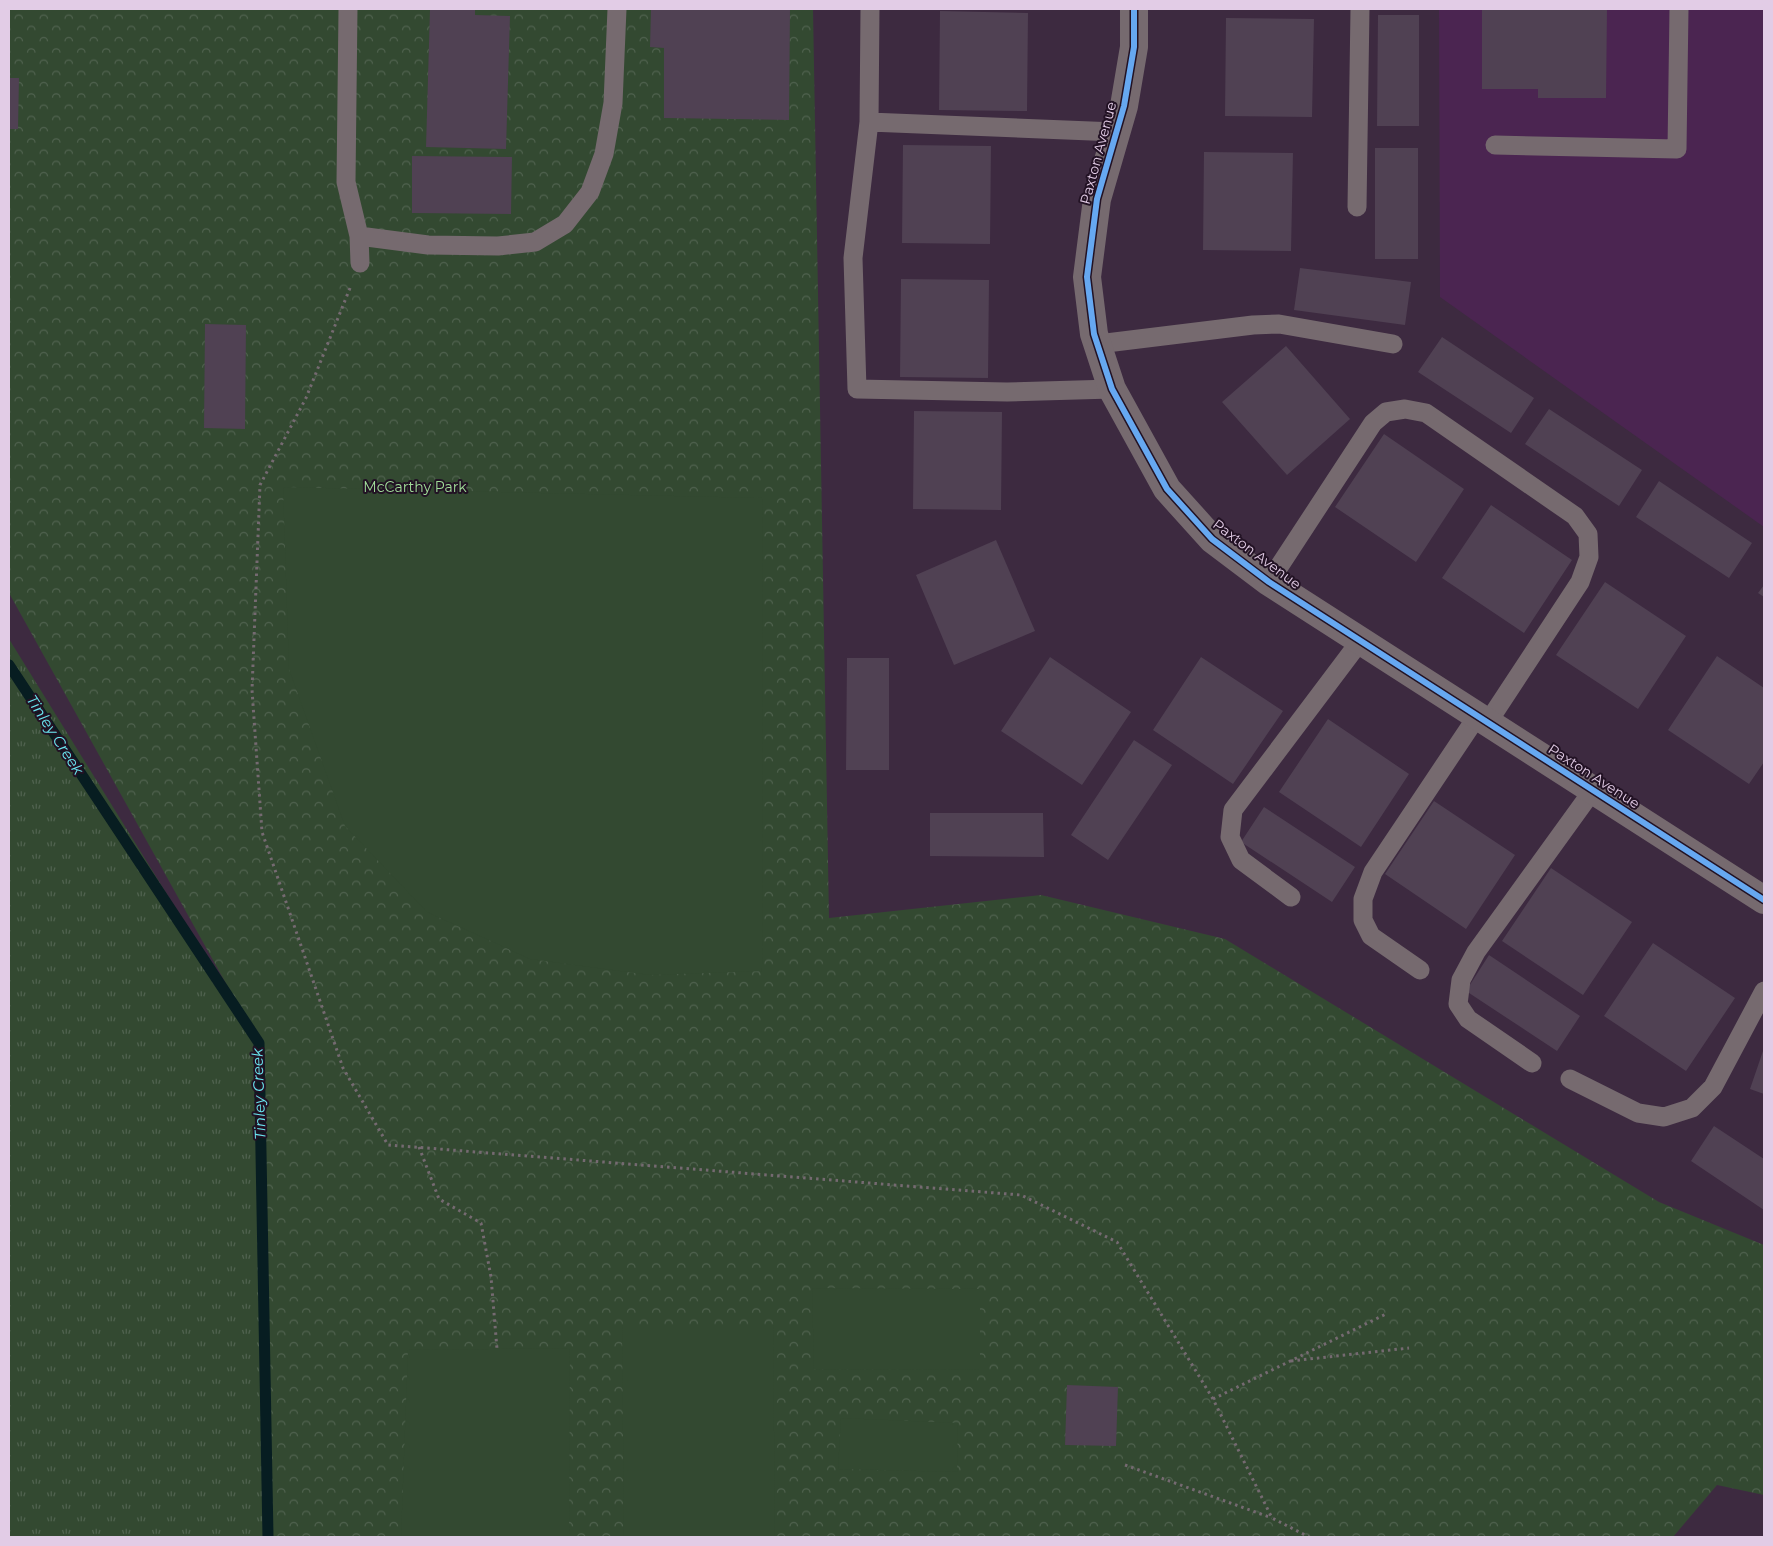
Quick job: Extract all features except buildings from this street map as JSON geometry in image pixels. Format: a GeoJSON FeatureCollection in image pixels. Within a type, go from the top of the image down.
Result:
{"type":"FeatureCollection","features":[{"type":"Feature","properties":{"kind":"street","name":"Paxton Avenue"},"geometry":{"type":"LineString","coordinates":[[1134,9],[1134,47],[1124,106],[1097,199],[1087,277],[1094,334],[1112,389],[1167,489],[1212,539],[1269,582],[1764,900]]}},
{"type":"Feature","properties":{"kind":"lane"},"geometry":{"type":"LineString","coordinates":[[348,9],[346,182],[359,236],[360,263]]}},
{"type":"Feature","properties":{"kind":"lane"},"geometry":{"type":"LineString","coordinates":[[359,236],[428,245],[498,246],[535,242],[565,224],[590,192],[604,154],[613,103],[616,9]]}},
{"type":"Feature","properties":{"kind":"lane"},"geometry":{"type":"LineString","coordinates":[[870,9],[869,122],[853,258],[857,389],[1006,392],[1112,389]]}},
{"type":"Feature","properties":{"kind":"lane"},"geometry":{"type":"LineString","coordinates":[[1358,207],[1360,9]]}},
{"type":"Feature","properties":{"kind":"lane"},"geometry":{"type":"LineString","coordinates":[[1494,145],[1677,149],[1679,9]]}},
{"type":"Feature","properties":{"kind":"lane"},"geometry":{"type":"LineString","coordinates":[[869,122],[1116,132]]}},
{"type":"Feature","properties":{"kind":"lane"},"geometry":{"type":"LineString","coordinates":[[1098,344],[1253,325],[1279,324],[1393,344]]}},
{"type":"Feature","properties":{"kind":"lane"},"geometry":{"type":"LineString","coordinates":[[1269,582],[1373,424],[1386,412],[1405,409],[1426,413],[1575,516],[1588,534],[1589,557],[1580,582],[1373,872],[1363,899],[1363,920],[1371,936],[1420,970]]}},
{"type":"Feature","properties":{"kind":"lane"},"geometry":{"type":"LineString","coordinates":[[1292,897],[1240,860],[1230,837],[1233,810],[1361,640]]}},
{"type":"Feature","properties":{"kind":"lane"},"geometry":{"type":"LineString","coordinates":[[1532,1063],[1468,1019],[1458,1004],[1461,980],[1476,952],[1593,790]]}},
{"type":"Feature","properties":{"kind":"lane"},"geometry":{"type":"LineString","coordinates":[[1570,1079],[1638,1113],[1664,1117],[1692,1108],[1713,1087],[1764,991]]}},
{"type":"Feature","properties":{"kind":"path"},"geometry":{"type":"LineString","coordinates":[[360,263],[306,398],[260,484],[252,690],[262,832],[343,1068],[388,1145],[1021,1195],[1117,1242],[1213,1399],[1272,1518]]}},
{"type":"Feature","properties":{"kind":"path"},"geometry":{"type":"LineString","coordinates":[[419,1147],[439,1199],[480,1223],[491,1277],[497,1349]]}},
{"type":"Feature","properties":{"kind":"path"},"geometry":{"type":"LineString","coordinates":[[1213,1399],[1388,1313]]}},
{"type":"Feature","properties":{"kind":"path"},"geometry":{"type":"LineString","coordinates":[[1288,1362],[1409,1348]]}},
{"type":"Feature","properties":{"kind":"path"},"geometry":{"type":"LineString","coordinates":[[1125,1465],[1272,1518],[1309,1537]]}},
{"type":"Feature","properties":{"kind":"shaded area"},"geometry":{"type":"Polygon","coordinates":[[[1439,9],[1764,9],[1764,527],[1440,297],[1439,9]]]}},
{"type":"Feature","properties":{"kind":"green space","name":"McCarthy Park"},"geometry":{"type":"Polygon","coordinates":[[[9,9],[813,9],[829,918],[1041,895],[1225,939],[1659,1202],[1764,1245],[1764,1495],[1717,1485],[1673,1537],[266,1537],[259,1043],[9,593],[9,9]]]}},
{"type":"Feature","properties":{"kind":"green space"},"geometry":{"type":"Polygon","coordinates":[[[283,487],[763,498],[762,971],[650,975],[530,959],[427,912],[345,826],[289,669],[283,487]]]}},
{"type":"Feature","properties":{"kind":"green space"},"geometry":{"type":"Polygon","coordinates":[[[9,639],[259,1043],[266,1537],[9,1537],[9,639]]]}},
{"type":"Feature","properties":{"kind":"green space"},"geometry":{"type":"Polygon","coordinates":[[[812,1288],[980,1289],[980,1370],[814,1369],[812,1288]]]}},
{"type":"Feature","properties":{"kind":"green space"},"geometry":{"type":"Polygon","coordinates":[[[622,1325],[773,1325],[775,1537],[624,1537],[622,1325]]]}},
{"type":"Feature","properties":{"kind":"green space"},"geometry":{"type":"Polygon","coordinates":[[[570,1348],[569,1537],[401,1537],[408,1350],[570,1348]]]}},
{"type":"Feature","properties":{"kind":"green space"},"geometry":{"type":"Polygon","coordinates":[[[841,1418],[958,1423],[957,1472],[838,1469],[841,1418]]]}},
{"type":"Feature","properties":{"kind":"waterway","name":"Tinley Creek"},"geometry":{"type":"LineString","coordinates":[[9,665],[259,1043],[268,1537]]}},
{"type":"Feature","properties":{"kind":"cycle path"},"geometry":{"type":"LineString","coordinates":[[1134,9],[1134,47],[1124,106],[1097,199],[1087,277],[1094,334],[1112,389],[1167,489],[1212,539],[1269,582],[1764,900]]}}]}
